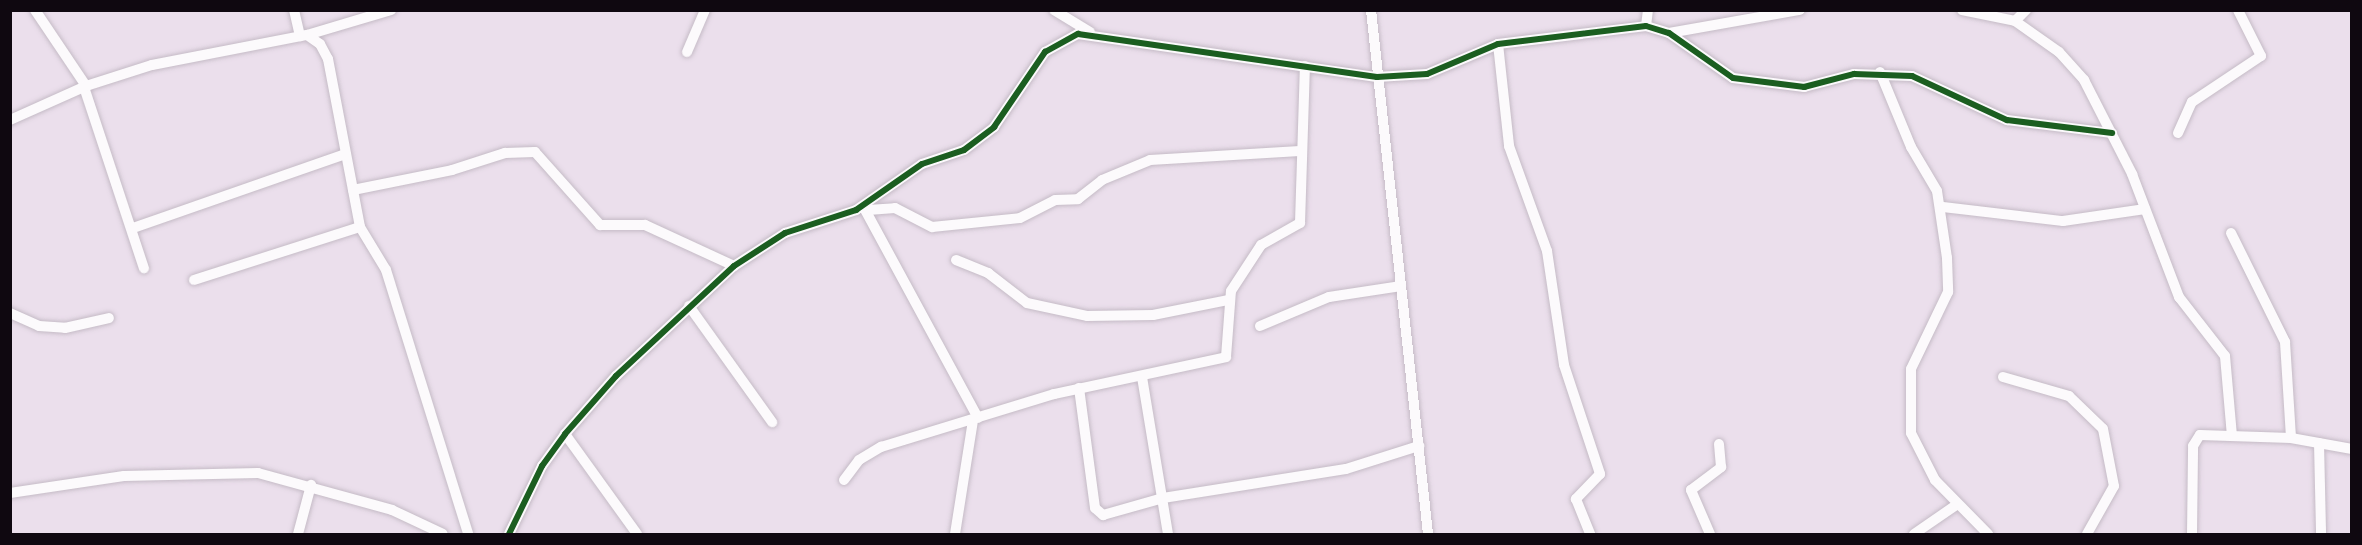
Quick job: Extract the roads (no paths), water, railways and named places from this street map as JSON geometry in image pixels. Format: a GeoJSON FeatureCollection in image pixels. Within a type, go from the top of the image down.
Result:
{"type":"FeatureCollection","features":[{"type":"Feature","properties":{"kind":"street"},"geometry":{"type":"LineString","coordinates":[[35,10],[85,86],[133,228],[144,268]]}},
{"type":"Feature","properties":{"kind":"street"},"geometry":{"type":"LineString","coordinates":[[294,10],[304,35],[328,59],[360,227],[386,270],[468,534]]}},
{"type":"Feature","properties":{"kind":"street"},"geometry":{"type":"LineString","coordinates":[[10,120],[85,86],[152,65],[304,35],[391,10]]}},
{"type":"Feature","properties":{"kind":"street"},"geometry":{"type":"LineString","coordinates":[[687,52],[705,10]]}},
{"type":"Feature","properties":{"kind":"street"},"geometry":{"type":"LineString","coordinates":[[1054,10],[1096,34]]}},
{"type":"Feature","properties":{"kind":"street"},"geometry":{"type":"LineString","coordinates":[[1371,10],[1428,534]]}},
{"type":"Feature","properties":{"kind":"street"},"geometry":{"type":"LineString","coordinates":[[1646,26],[1648,10]]}},
{"type":"Feature","properties":{"kind":"street"},"geometry":{"type":"LineString","coordinates":[[1669,33],[1800,10]]}},
{"type":"Feature","properties":{"kind":"street"},"geometry":{"type":"LineString","coordinates":[[1962,10],[2015,21],[2072,66],[2112,133],[2145,209],[2179,297],[2225,356],[2232,436]]}},
{"type":"Feature","properties":{"kind":"street"},"geometry":{"type":"LineString","coordinates":[[2015,21],[2026,10]]}},
{"type":"Feature","properties":{"kind":"street"},"geometry":{"type":"LineString","coordinates":[[2178,133],[2192,102],[2260,56],[2238,10]]}},
{"type":"Feature","properties":{"kind":"street"},"geometry":{"type":"LineString","coordinates":[[865,208],[922,164],[960,153],[994,127],[1048,49],[1071,36],[1096,34],[1377,77],[1427,75],[1498,44],[1646,26],[1669,33],[1727,76],[1770,85],[1804,87],[1880,72],[1912,76],[2007,120],[2112,133]]}},
{"type":"Feature","properties":{"kind":"street"},"geometry":{"type":"LineString","coordinates":[[1498,44],[1509,146],[1547,251],[1564,365],[1600,474],[1576,499],[1590,534]]}},
{"type":"Feature","properties":{"kind":"street"},"geometry":{"type":"LineString","coordinates":[[844,480],[869,452],[1079,388],[1142,377],[1226,357],[1228,300],[1261,245],[1299,226],[1300,151],[1305,66]]}},
{"type":"Feature","properties":{"kind":"street"},"geometry":{"type":"LineString","coordinates":[[1880,72],[1942,207],[1948,292],[1914,359],[1910,415],[1920,458],[1956,505],[1988,534]]}},
{"type":"Feature","properties":{"kind":"street"},"geometry":{"type":"LineString","coordinates":[[509,534],[542,466],[565,434],[689,306],[734,266],[785,233],[865,208],[895,208],[932,227],[1020,218],[1055,200],[1078,199],[1144,161],[1300,151]]}},
{"type":"Feature","properties":{"kind":"street"},"geometry":{"type":"LineString","coordinates":[[353,190],[452,170],[505,153],[535,152],[600,225],[645,225],[734,266]]}},
{"type":"Feature","properties":{"kind":"street"},"geometry":{"type":"LineString","coordinates":[[133,228],[345,154]]}},
{"type":"Feature","properties":{"kind":"street"},"geometry":{"type":"LineString","coordinates":[[1942,207],[2062,221],[2145,209]]}},
{"type":"Feature","properties":{"kind":"street"},"geometry":{"type":"LineString","coordinates":[[865,208],[975,419],[955,534]]}},
{"type":"Feature","properties":{"kind":"street"},"geometry":{"type":"LineString","coordinates":[[194,280],[360,227]]}},
{"type":"Feature","properties":{"kind":"street"},"geometry":{"type":"LineString","coordinates":[[2231,233],[2285,342],[2291,438]]}},
{"type":"Feature","properties":{"kind":"street"},"geometry":{"type":"LineString","coordinates":[[956,260],[988,273],[1027,303],[1087,316],[1153,315],[1228,300]]}},
{"type":"Feature","properties":{"kind":"street"},"geometry":{"type":"LineString","coordinates":[[1260,326],[1329,297],[1401,286]]}},
{"type":"Feature","properties":{"kind":"street"},"geometry":{"type":"LineString","coordinates":[[689,306],[772,422]]}},
{"type":"Feature","properties":{"kind":"street"},"geometry":{"type":"LineString","coordinates":[[10,313],[39,326],[65,328],[109,318]]}},
{"type":"Feature","properties":{"kind":"street"},"geometry":{"type":"LineString","coordinates":[[1142,377],[1168,534]]}},
{"type":"Feature","properties":{"kind":"street"},"geometry":{"type":"LineString","coordinates":[[2003,377],[2069,396],[2103,429],[2114,486],[2087,534]]}},
{"type":"Feature","properties":{"kind":"street"},"geometry":{"type":"LineString","coordinates":[[1079,388],[1098,513],[1163,498],[1337,471],[1419,446]]}},
{"type":"Feature","properties":{"kind":"street"},"geometry":{"type":"LineString","coordinates":[[565,434],[637,534]]}},
{"type":"Feature","properties":{"kind":"street"},"geometry":{"type":"LineString","coordinates":[[2192,534],[2195,438],[2232,436],[2291,438],[2352,449]]}},
{"type":"Feature","properties":{"kind":"street"},"geometry":{"type":"LineString","coordinates":[[2319,443],[2321,534]]}},
{"type":"Feature","properties":{"kind":"street"},"geometry":{"type":"LineString","coordinates":[[1710,534],[1692,485],[1721,467],[1719,444]]}},
{"type":"Feature","properties":{"kind":"street"},"geometry":{"type":"LineString","coordinates":[[10,493],[124,476],[258,473],[311,484],[392,510],[443,534]]}},
{"type":"Feature","properties":{"kind":"street"},"geometry":{"type":"LineString","coordinates":[[298,534],[311,484]]}},
{"type":"Feature","properties":{"kind":"street"},"geometry":{"type":"LineString","coordinates":[[1914,534],[1956,505]]}}]}
